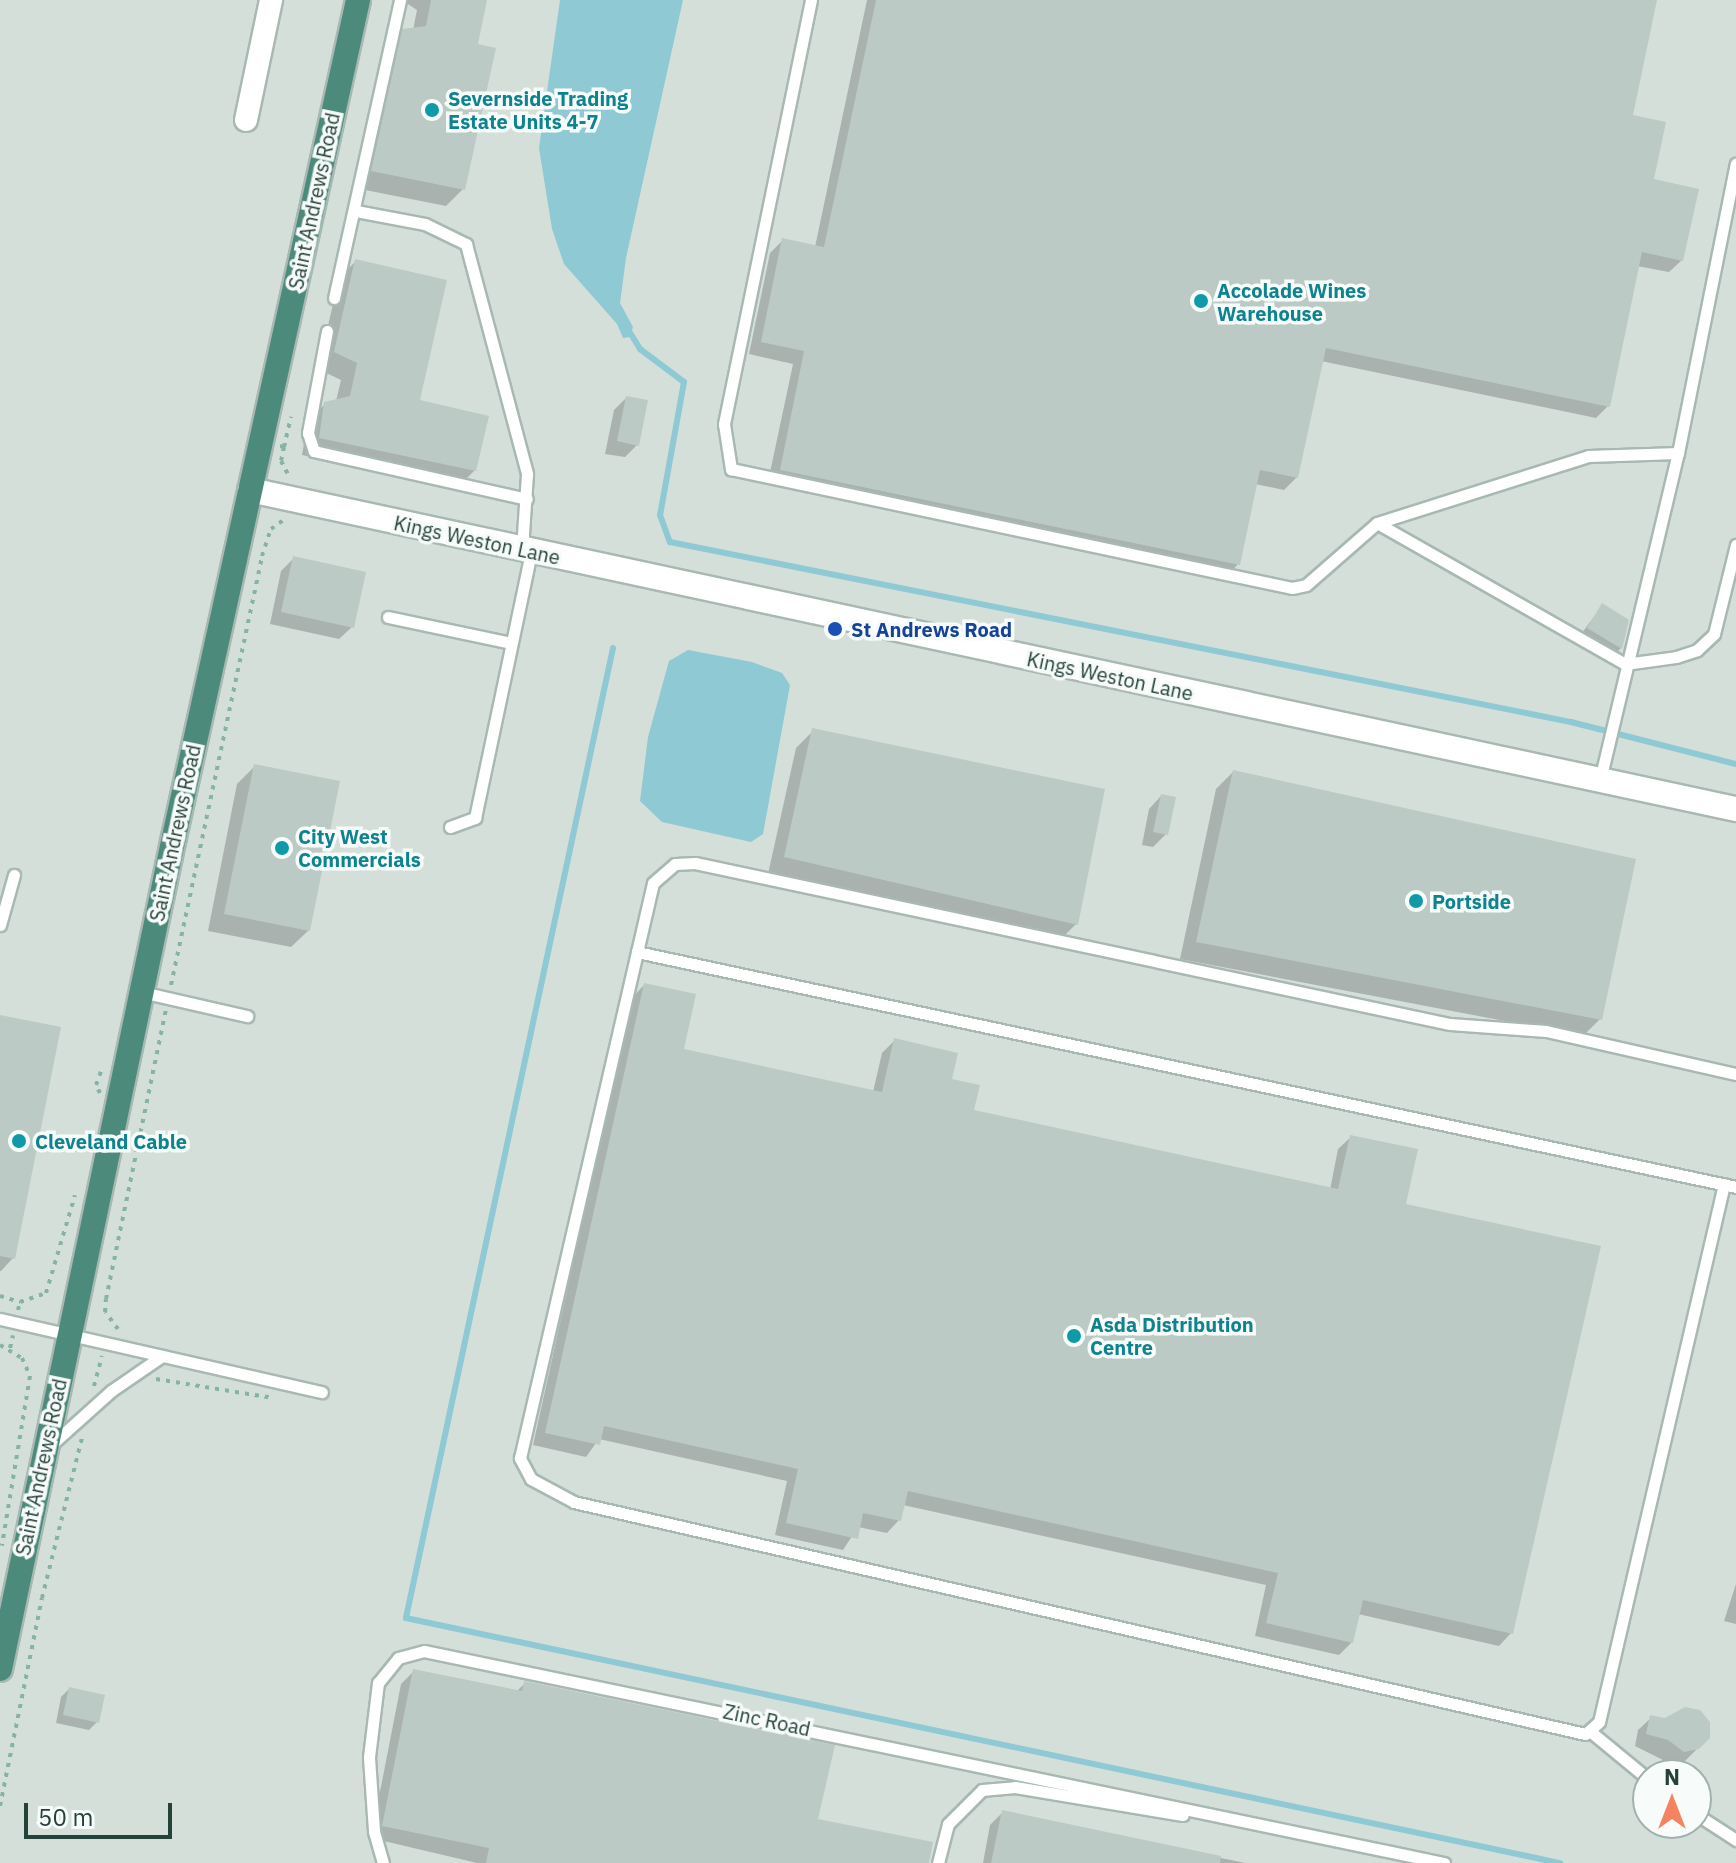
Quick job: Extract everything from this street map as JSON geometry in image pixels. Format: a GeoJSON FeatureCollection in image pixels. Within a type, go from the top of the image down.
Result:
{"type":"FeatureCollection","features":[{"type":"Feature","properties":{"kind":"highway","name":"Saint Andrews Road"},"geometry":{"type":"LineString","coordinates":[[0,1669],[141,992],[358,0]]}},
{"type":"Feature","properties":{"kind":"street"},"geometry":{"type":"LineString","coordinates":[[246,120],[271,0]]}},
{"type":"Feature","properties":{"kind":"street","name":"Kings Weston Lane"},"geometry":{"type":"LineString","coordinates":[[250,490],[1736,809]]}},
{"type":"Feature","properties":{"kind":"lane"},"geometry":{"type":"LineString","coordinates":[[334,298],[356,211],[400,0]]}},
{"type":"Feature","properties":{"kind":"lane"},"geometry":{"type":"LineString","coordinates":[[811,0],[724,424],[731,469],[1292,588],[1306,585],[1377,523],[1588,456],[1678,453]]}},
{"type":"Feature","properties":{"kind":"lane"},"geometry":{"type":"LineString","coordinates":[[1600,780],[1625,664],[1678,453],[1736,164]]}},
{"type":"Feature","properties":{"kind":"lane"},"geometry":{"type":"LineString","coordinates":[[356,211],[425,224],[466,244],[527,474],[527,551],[475,818],[450,827]]}},
{"type":"Feature","properties":{"kind":"lane"},"geometry":{"type":"LineString","coordinates":[[327,331],[308,433],[314,451],[527,499]]}},
{"type":"Feature","properties":{"kind":"lane"},"geometry":{"type":"LineString","coordinates":[[1377,523],[1625,664],[1676,657],[1697,650],[1714,634],[1736,545]]}},
{"type":"Feature","properties":{"kind":"lane"},"geometry":{"type":"LineString","coordinates":[[388,617],[511,643]]}},
{"type":"Feature","properties":{"kind":"lane"},"geometry":{"type":"LineString","coordinates":[[1632,1766],[1591,1732],[1546,1727],[574,1502],[531,1479],[520,1458],[521,1443],[657,875],[675,864],[695,863],[1450,1024],[1546,1031],[1736,1074]]}},
{"type":"Feature","properties":{"kind":"lane"},"geometry":{"type":"LineString","coordinates":[[0,925],[14,875]]}},
{"type":"Feature","properties":{"kind":"lane"},"geometry":{"type":"LineString","coordinates":[[637,952],[1730,1186],[1599,1722],[1591,1732]]}},
{"type":"Feature","properties":{"kind":"lane"},"geometry":{"type":"LineString","coordinates":[[141,992],[247,1016]]}},
{"type":"Feature","properties":{"kind":"lane"},"geometry":{"type":"LineString","coordinates":[[0,1319],[322,1392]]}},
{"type":"Feature","properties":{"kind":"lane"},"geometry":{"type":"LineString","coordinates":[[45,1451],[96,1405],[162,1356]]}},
{"type":"Feature","properties":{"kind":"lane","name":"Zinc Road"},"geometry":{"type":"LineString","coordinates":[[383,1863],[374,1831],[369,1757],[378,1683],[398,1658],[424,1651],[1444,1863]]}},
{"type":"Feature","properties":{"kind":"lane","name":"Zinc Road"},"geometry":{"type":"LineString","coordinates":[[938,1863],[948,1824],[982,1790],[1015,1787],[1346,1842]]}},
{"type":"Feature","properties":{"kind":"lane"},"geometry":{"type":"LineString","coordinates":[[1712,1824],[1736,1840]]}},
{"type":"Feature","properties":{"kind":"path"},"geometry":{"type":"LineString","coordinates":[[122,1331],[113,1327],[105,1312],[106,1299],[262,556],[271,529],[285,522],[292,480],[281,461],[284,447]]}},
{"type":"Feature","properties":{"kind":"path"},"geometry":{"type":"LineString","coordinates":[[0,1296],[20,1302]]}},
{"type":"Feature","properties":{"kind":"path"},"geometry":{"type":"LineString","coordinates":[[96,1405],[91,1399],[105,1343],[113,1327]]}},
{"type":"Feature","properties":{"kind":"path"},"geometry":{"type":"LineString","coordinates":[[0,1345],[22,1358],[30,1376],[0,1556]]}},
{"type":"Feature","properties":{"kind":"path"},"geometry":{"type":"LineString","coordinates":[[145,1380],[281,1398]]}},
{"type":"Feature","properties":{"kind":"path"},"geometry":{"type":"LineString","coordinates":[[0,1806],[42,1598],[84,1435]]}},
{"type":"Feature","properties":{"kind":"shaded area"},"geometry":{"type":"Polygon","coordinates":[[[0,0],[1736,0],[1736,1863],[0,1863],[0,0]]]}},
{"type":"Feature","properties":{"kind":"water"},"geometry":{"type":"Polygon","coordinates":[[[560,0],[683,0],[626,258],[620,303],[633,327],[630,337],[623,338],[617,324],[564,264],[552,229],[539,148],[560,0]]]}},
{"type":"Feature","properties":{"kind":"water"},"geometry":{"type":"Polygon","coordinates":[[[688,650],[752,662],[782,673],[790,685],[763,834],[751,842],[662,822],[640,801],[648,737],[669,661],[688,650]]]}},
{"type":"Feature","properties":{"kind":"building","name":"Severnside Trading Estate Units 4-7"},"geometry":{"type":"Polygon","coordinates":[[[431,0],[487,0],[478,44],[496,48],[465,190],[371,171],[402,29],[426,26],[431,0]]]}},
{"type":"Feature","properties":{"kind":"building","name":"Accolade Wines Warehouse"},"geometry":{"type":"Polygon","coordinates":[[[876,0],[1657,0],[1633,115],[1666,122],[1654,179],[1699,189],[1683,261],[1642,252],[1610,407],[1326,348],[1298,478],[1260,470],[1240,565],[780,470],[804,351],[761,342],[782,238],[824,247],[876,0]]]}},
{"type":"Feature","properties":{"kind":"building"},"geometry":{"type":"Polygon","coordinates":[[[355,259],[447,280],[420,400],[489,416],[476,471],[319,438],[324,402],[350,396],[357,363],[334,352],[355,259]]]}},
{"type":"Feature","properties":{"kind":"building"},"geometry":{"type":"Polygon","coordinates":[[[626,396],[648,400],[639,446],[617,441],[626,396]]]}},
{"type":"Feature","properties":{"kind":"building"},"geometry":{"type":"Polygon","coordinates":[[[293,556],[366,572],[354,628],[281,612],[293,556]]]}},
{"type":"Feature","properties":{"kind":"building"},"geometry":{"type":"Polygon","coordinates":[[[1602,603],[1629,620],[1622,649],[1587,628],[1602,603]]]}},
{"type":"Feature","properties":{"kind":"building"},"geometry":{"type":"Polygon","coordinates":[[[812,728],[1105,789],[1078,925],[784,857],[812,728]]]}},
{"type":"Feature","properties":{"kind":"building","name":"City West Commercials"},"geometry":{"type":"Polygon","coordinates":[[[254,764],[340,781],[310,931],[224,914],[254,764]]]}},
{"type":"Feature","properties":{"kind":"building","name":"Portside"},"geometry":{"type":"Polygon","coordinates":[[[1233,770],[1636,859],[1602,1020],[1196,942],[1233,770]]]}},
{"type":"Feature","properties":{"kind":"building"},"geometry":{"type":"Polygon","coordinates":[[[1161,794],[1176,797],[1168,835],[1153,832],[1161,794]]]}},
{"type":"Feature","properties":{"kind":"building","name":"Asda Distribution Centre"},"geometry":{"type":"Polygon","coordinates":[[[644,983],[696,994],[684,1049],[882,1092],[894,1038],[958,1053],[952,1079],[980,1085],[974,1110],[1338,1189],[1350,1135],[1418,1149],[1406,1204],[1601,1246],[1513,1634],[1363,1600],[1353,1643],[1266,1623],[1278,1573],[908,1491],[901,1521],[863,1513],[858,1539],[786,1523],[798,1469],[604,1426],[600,1445],[545,1433],[644,983]]]}},
{"type":"Feature","properties":{"kind":"building","name":"Cleveland Cable"},"geometry":{"type":"Polygon","coordinates":[[[0,1015],[61,1027],[15,1259],[0,1256],[0,1015]]]}},
{"type":"Feature","properties":{"kind":"building"},"geometry":{"type":"Polygon","coordinates":[[[413,1669],[522,1691],[524,1681],[835,1745],[818,1819],[933,1842],[929,1863],[486,1863],[489,1848],[382,1826],[413,1669]]]}},
{"type":"Feature","properties":{"kind":"building"},"geometry":{"type":"Polygon","coordinates":[[[69,1687],[105,1695],[99,1723],[63,1715],[69,1687]]]}},
{"type":"Feature","properties":{"kind":"building"},"geometry":{"type":"Polygon","coordinates":[[[1685,1707],[1700,1710],[1710,1722],[1710,1738],[1699,1749],[1684,1752],[1668,1740],[1646,1734],[1650,1715],[1665,1718],[1685,1707]]]}},
{"type":"Feature","properties":{"kind":"building"},"geometry":{"type":"Polygon","coordinates":[[[1002,1810],[1221,1856],[1220,1863],[991,1863],[1002,1810]]]}},
{"type":"Feature","properties":{"kind":"waterway"},"geometry":{"type":"LineString","coordinates":[[627,328],[640,349],[684,382],[660,515],[670,542],[1571,722],[1736,764]]}},
{"type":"Feature","properties":{"kind":"waterway"},"geometry":{"type":"LineString","coordinates":[[613,648],[406,1618],[1560,1863]]}},
{"type":"Feature","properties":{"kind":"place","name":"Severnside Trading Estate Units 4-7"},"geometry":{"type":"Point","coordinates":[432,110]}},
{"type":"Feature","properties":{"kind":"place","name":"Accolade Wines Warehouse"},"geometry":{"type":"Point","coordinates":[1201,301]}},
{"type":"Feature","properties":{"kind":"place","name":"St Andrews Road"},"geometry":{"type":"Point","coordinates":[835,629]}},
{"type":"Feature","properties":{"kind":"place","name":"City West Commercials"},"geometry":{"type":"Point","coordinates":[282,848]}},
{"type":"Feature","properties":{"kind":"place","name":"Portside"},"geometry":{"type":"Point","coordinates":[1416,901]}},
{"type":"Feature","properties":{"kind":"place","name":"Cleveland Cable"},"geometry":{"type":"Point","coordinates":[19,1141]}},
{"type":"Feature","properties":{"kind":"place","name":"Asda Distribution Centre"},"geometry":{"type":"Point","coordinates":[1074,1336]}}]}
